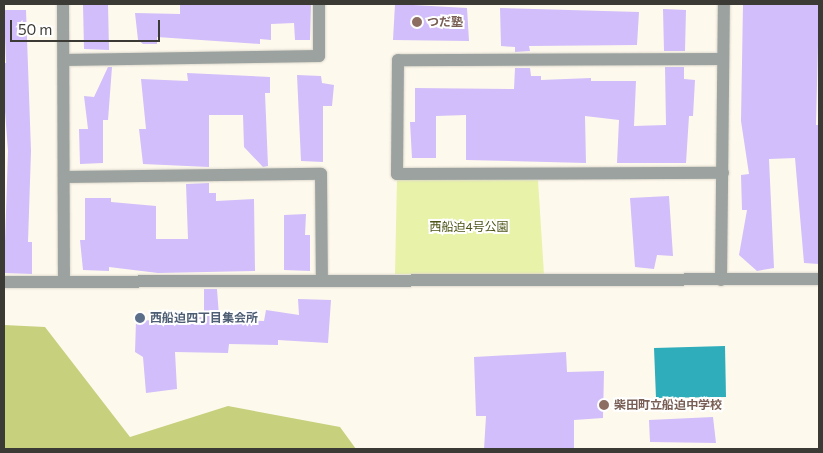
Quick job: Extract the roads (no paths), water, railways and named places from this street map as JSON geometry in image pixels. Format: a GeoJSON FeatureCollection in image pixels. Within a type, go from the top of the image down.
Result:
{"type":"FeatureCollection","features":[{"type":"Feature","properties":{"kind":"street"},"geometry":{"type":"LineString","coordinates":[[63,4],[64,280]]}},
{"type":"Feature","properties":{"kind":"street"},"geometry":{"type":"LineString","coordinates":[[64,60],[319,56],[319,4]]}},
{"type":"Feature","properties":{"kind":"street"},"geometry":{"type":"LineString","coordinates":[[721,280],[724,4]]}},
{"type":"Feature","properties":{"kind":"street"},"geometry":{"type":"LineString","coordinates":[[723,59],[398,60],[397,174],[723,173]]}},
{"type":"Feature","properties":{"kind":"street"},"geometry":{"type":"LineString","coordinates":[[64,177],[321,174],[322,279]]}},
{"type":"Feature","properties":{"kind":"street"},"geometry":{"type":"LineString","coordinates":[[4,282],[322,279],[819,280]]}},
{"type":"Feature","properties":{"kind":"water"},"geometry":{"type":"Polygon","coordinates":[[[725,346],[726,397],[656,398],[654,348],[725,346]]]}},
{"type":"Feature","properties":{"kind":"place","name":"つだ塾"},"geometry":{"type":"Point","coordinates":[417,22]}},
{"type":"Feature","properties":{"kind":"place","name":"西船迫四丁目集会所"},"geometry":{"type":"Point","coordinates":[140,318]}},
{"type":"Feature","properties":{"kind":"place","name":"柴田町立船迫中学校"},"geometry":{"type":"Point","coordinates":[604,405]}},
{"type":"Feature","properties":{"kind":"park label","name":"西船迫4号公園"},"geometry":{"type":"Point","coordinates":[469,227]}}]}
